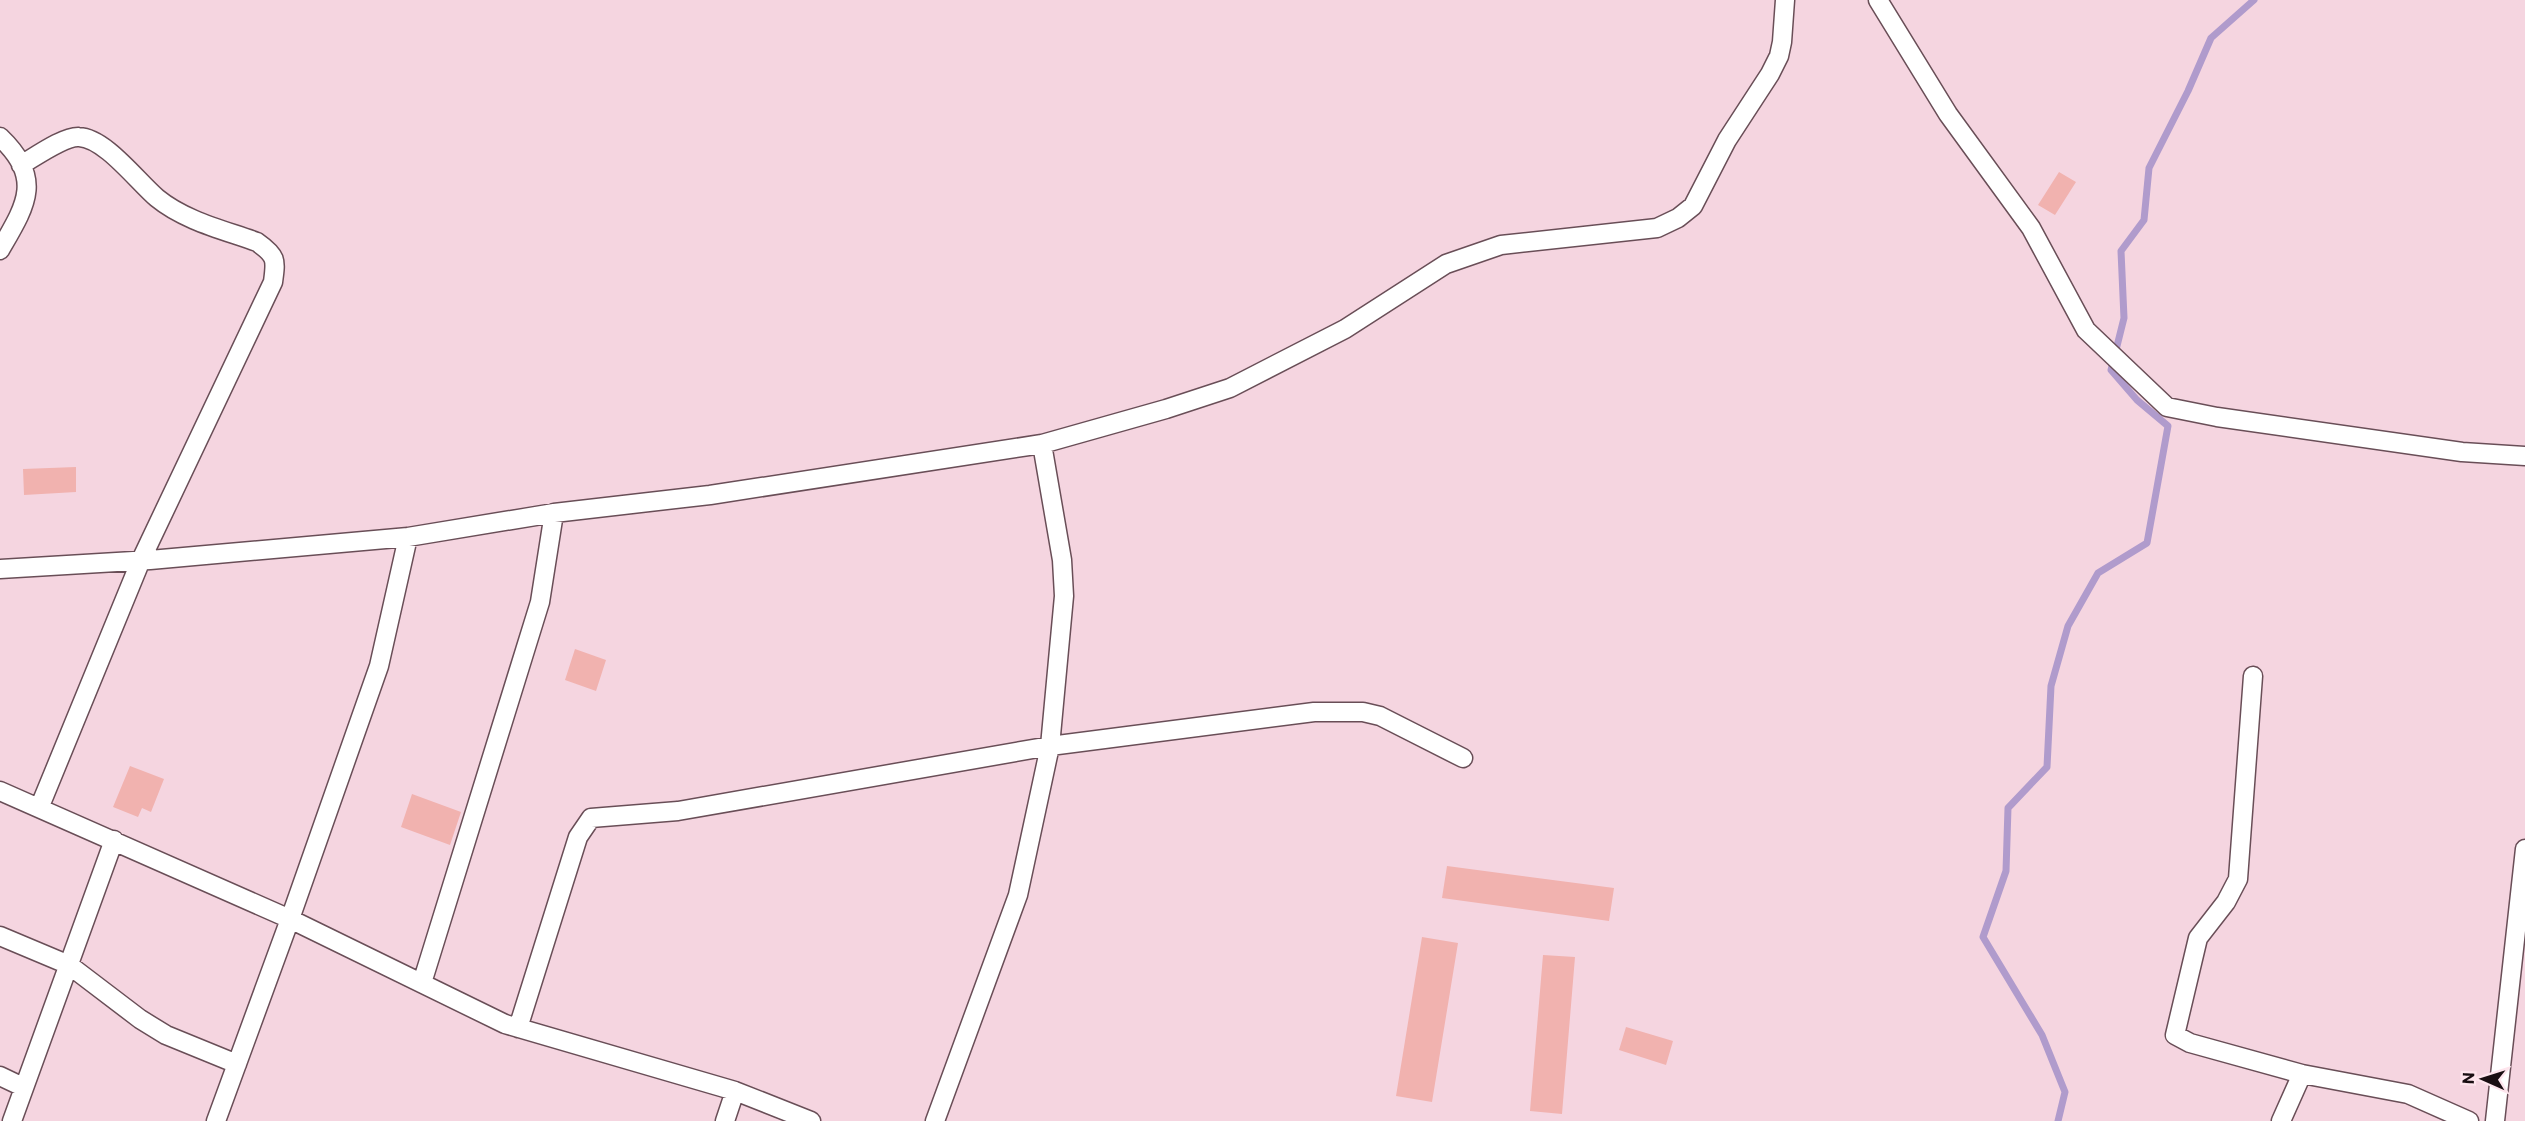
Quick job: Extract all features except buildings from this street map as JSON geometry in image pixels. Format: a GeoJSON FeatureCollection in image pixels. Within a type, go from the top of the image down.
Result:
{"type":"FeatureCollection","features":[{"type":"Feature","properties":{"kind":"street"},"geometry":{"type":"LineString","coordinates":[[0,569],[141,560],[408,537],[554,513],[710,495],[1042,444],[1166,409],[1230,388],[1345,329],[1446,264],[1501,245],[1658,228],[1678,218],[1692,206],[1727,140],[1774,65],[1782,42],[1785,0]]}},
{"type":"Feature","properties":{"kind":"street"},"geometry":{"type":"LineString","coordinates":[[1878,0],[1948,114],[2031,228],[2086,330],[2167,407],[2217,417],[2462,452],[2525,456]]}},
{"type":"Feature","properties":{"kind":"street"},"geometry":{"type":"LineString","coordinates":[[0,137],[11,147],[28,185],[26,200],[0,250]]}},
{"type":"Feature","properties":{"kind":"street"},"geometry":{"type":"LineString","coordinates":[[21,165],[67,139],[77,137],[89,139],[104,148],[173,209],[257,243],[270,251],[276,261],[273,282],[141,560],[40,806]]}},
{"type":"Feature","properties":{"kind":"street"},"geometry":{"type":"LineString","coordinates":[[935,1121],[1018,895],[1050,746],[1064,596],[1062,560],[1042,444]]}},
{"type":"Feature","properties":{"kind":"street"},"geometry":{"type":"LineString","coordinates":[[422,983],[540,602],[554,513]]}},
{"type":"Feature","properties":{"kind":"street"},"geometry":{"type":"LineString","coordinates":[[216,1121],[379,666],[408,537]]}},
{"type":"Feature","properties":{"kind":"street"},"geometry":{"type":"LineString","coordinates":[[2253,676],[2238,879],[2226,902],[2198,938],[2175,1035],[2190,1043],[2302,1074],[2408,1094],[2469,1121]]}},
{"type":"Feature","properties":{"kind":"street"},"geometry":{"type":"LineString","coordinates":[[518,1028],[578,837],[591,818],[678,811],[736,802],[1050,746],[1338,711],[1363,712],[1380,716],[1463,758]]}},
{"type":"Feature","properties":{"kind":"street"},"geometry":{"type":"LineString","coordinates":[[0,790],[290,919],[518,1028],[735,1091],[811,1121]]}},
{"type":"Feature","properties":{"kind":"street"},"geometry":{"type":"LineString","coordinates":[[12,1121],[114,840]]}},
{"type":"Feature","properties":{"kind":"street"},"geometry":{"type":"LineString","coordinates":[[2496,1121],[2525,849]]}},
{"type":"Feature","properties":{"kind":"street"},"geometry":{"type":"LineString","coordinates":[[0,936],[69,966],[140,1019],[166,1035],[237,1064]]}},
{"type":"Feature","properties":{"kind":"street"},"geometry":{"type":"LineString","coordinates":[[2281,1121],[2302,1074]]}},
{"type":"Feature","properties":{"kind":"street"},"geometry":{"type":"LineString","coordinates":[[0,1076],[23,1087]]}},
{"type":"Feature","properties":{"kind":"street"},"geometry":{"type":"LineString","coordinates":[[725,1121],[735,1091]]}},
{"type":"Feature","properties":{"kind":"waterway"},"geometry":{"type":"LineString","coordinates":[[2058,1121],[2065,1092],[2042,1035],[1983,937],[2006,871],[2008,808],[2047,767],[2051,686],[2068,626],[2098,573],[2147,543],[2168,426],[2137,400],[2111,370],[2124,318],[2121,251],[2144,220],[2149,168],[2188,91],[2211,38],[2254,0]]}}]}
